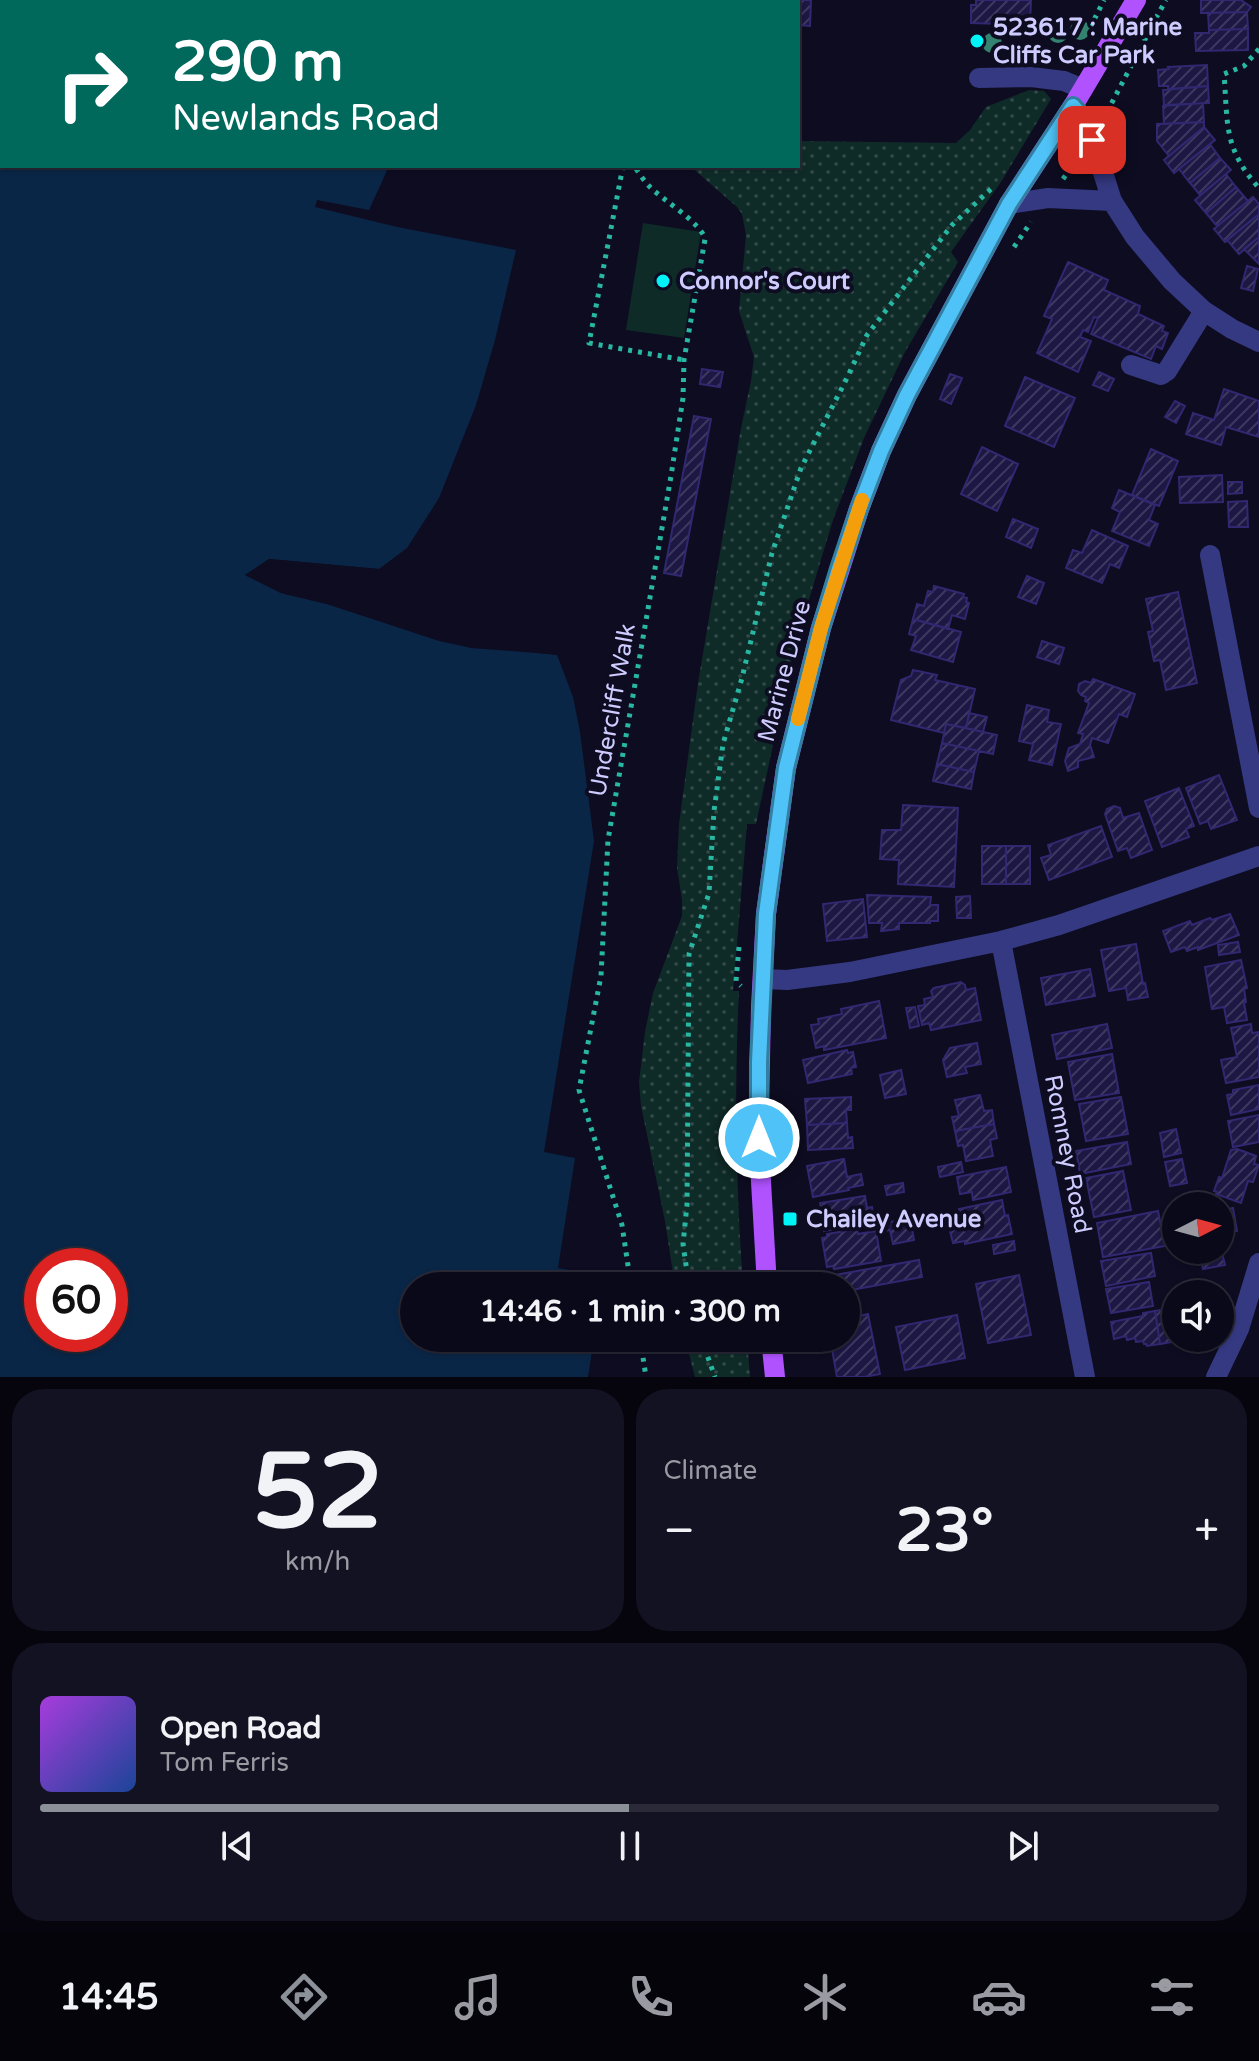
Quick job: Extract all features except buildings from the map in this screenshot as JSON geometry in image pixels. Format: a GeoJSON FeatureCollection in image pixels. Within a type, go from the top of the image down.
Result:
{"type":"FeatureCollection","features":[{"type":"Feature","properties":{"kind":"main road","name":"Marine Drive"},"geometry":{"type":"LineString","coordinates":[[766,1272],[759,1151],[759,1062],[766,914],[786,768],[821,628],[859,509],[907,395],[1014,198],[1078,97],[1144,7]]}},
{"type":"Feature","properties":{"kind":"main road"},"geometry":{"type":"LineString","coordinates":[[772,1352],[775,1377]]}},
{"type":"Feature","properties":{"kind":"street"},"geometry":{"type":"LineString","coordinates":[[979,78],[1031,77],[1064,81],[1078,97],[1112,201],[1135,237],[1153,260],[1204,311],[1259,342]]}},
{"type":"Feature","properties":{"kind":"street"},"geometry":{"type":"LineString","coordinates":[[1014,198],[1112,201]]}},
{"type":"Feature","properties":{"kind":"street"},"geometry":{"type":"LineString","coordinates":[[1131,365],[1161,375],[1167,371],[1204,311]]}},
{"type":"Feature","properties":{"kind":"street"},"geometry":{"type":"LineString","coordinates":[[1210,555],[1259,808]]}},
{"type":"Feature","properties":{"kind":"street"},"geometry":{"type":"LineString","coordinates":[[763,979],[787,980],[850,972],[1001,941],[1059,925],[1259,856]]}},
{"type":"Feature","properties":{"kind":"street","name":"Romney Road"},"geometry":{"type":"LineString","coordinates":[[1001,941],[1085,1377]]}},
{"type":"Feature","properties":{"kind":"street"},"geometry":{"type":"LineString","coordinates":[[1216,1377],[1239,1329],[1259,1263]]}},
{"type":"Feature","properties":{"kind":"path"},"geometry":{"type":"LineString","coordinates":[[1014,247],[1092,140],[1166,0]]}},
{"type":"Feature","properties":{"kind":"path"},"geometry":{"type":"LineString","coordinates":[[1144,7],[1151,28]]}},
{"type":"Feature","properties":{"kind":"path"},"geometry":{"type":"LineString","coordinates":[[1259,49],[1244,66],[1224,74],[1231,145],[1243,169],[1259,188]]}},
{"type":"Feature","properties":{"kind":"path"},"geometry":{"type":"LineString","coordinates":[[623,168],[589,343],[684,360]]}},
{"type":"Feature","properties":{"kind":"path","name":"Undercliff Walk"},"geometry":{"type":"LineString","coordinates":[[629,1272],[622,1225],[579,1090],[601,976],[608,840],[683,398],[684,360],[705,239],[704,233],[647,185],[635,168]]}},
{"type":"Feature","properties":{"kind":"path"},"geometry":{"type":"LineString","coordinates":[[687,1272],[683,1244],[687,1205],[689,954],[709,893],[714,811],[723,744],[772,553],[801,468],[867,335],[952,225],[986,192],[1001,182],[1014,198]]}},
{"type":"Feature","properties":{"kind":"path"},"geometry":{"type":"LineString","coordinates":[[642,1352],[646,1377]]}},
{"type":"Feature","properties":{"kind":"path"},"geometry":{"type":"LineString","coordinates":[[706,1352],[715,1377]]}},
{"type":"Feature","properties":{"kind":"green space"},"geometry":{"type":"Polygon","coordinates":[[[1029,90],[1044,91],[1051,99],[1001,182],[951,252],[958,262],[905,352],[864,438],[833,520],[793,652],[756,824],[747,824],[733,991],[739,991],[736,1139],[742,1272],[673,1272],[639,1082],[653,993],[682,916],[677,868],[679,824],[698,683],[754,357],[739,311],[746,235],[742,214],[692,168],[800,168],[800,141],[956,143],[970,130],[986,107],[1029,90]]]}},
{"type":"Feature","properties":{"kind":"green space","name":"Connor's Court"},"geometry":{"type":"Polygon","coordinates":[[[643,223],[701,232],[684,338],[626,330],[643,223]]]}},
{"type":"Feature","properties":{"kind":"green space"},"geometry":{"type":"Polygon","coordinates":[[[689,1352],[748,1352],[750,1377],[695,1377],[689,1352]]]}},
{"type":"Feature","properties":{"kind":"water"},"geometry":{"type":"Polygon","coordinates":[[[0,168],[388,168],[369,210],[317,200],[315,207],[397,227],[516,250],[476,405],[439,498],[407,548],[379,569],[269,559],[245,575],[281,593],[327,604],[439,640],[472,648],[557,655],[573,697],[580,732],[594,841],[544,1152],[575,1158],[558,1268],[581,1272],[400,1272],[400,1352],[592,1352],[588,1377],[0,1377],[0,168]]]}},
{"type":"Feature","properties":{"kind":"pier"},"geometry":{"type":"Polygon","coordinates":[[[269,559],[383,570],[379,573],[270,563],[253,574],[283,590],[329,600],[440,637],[472,644],[558,651],[561,655],[472,648],[439,641],[327,604],[281,593],[245,575],[269,559]]]}},
{"type":"Feature","properties":{"kind":"slow traffic"},"geometry":{"type":"LineString","coordinates":[[798,719],[821,628],[862,500]]}},
{"type":"Feature","properties":{"kind":"place","name":"523617 : Marine Cliffs Car Park"},"geometry":{"type":"Point","coordinates":[977,41]}},
{"type":"Feature","properties":{"kind":"place","name":"Connor's Court"},"geometry":{"type":"Point","coordinates":[663,281]}},
{"type":"Feature","properties":{"kind":"place","name":"Chailey Avenue"},"geometry":{"type":"Point","coordinates":[790,1219]}},
{"type":"Feature","properties":{"kind":"route"},"geometry":{"type":"LineString","coordinates":[[759,1138],[766,914],[786,768],[821,628],[859,509],[907,395],[1009,204],[1073,106],[1087,122],[1092,140]]}}]}
